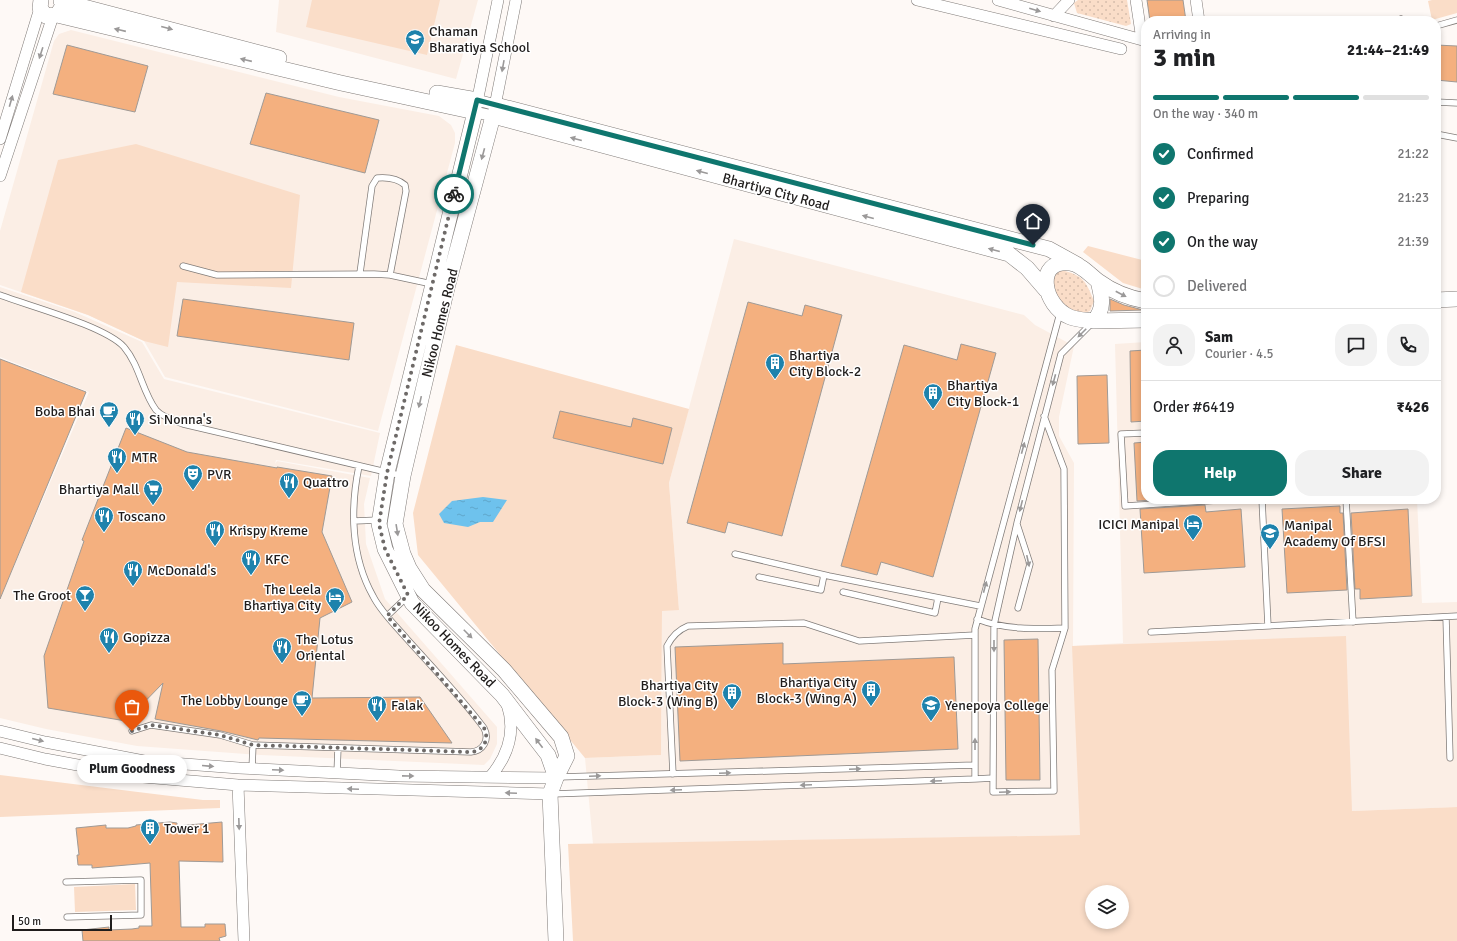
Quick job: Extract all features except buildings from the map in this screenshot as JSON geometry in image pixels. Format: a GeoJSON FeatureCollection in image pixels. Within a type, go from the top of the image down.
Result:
{"type":"FeatureCollection","features":[{"type":"Feature","properties":{"kind":"street"},"geometry":{"type":"LineString","coordinates":[[476,106],[498,0]]}},
{"type":"Feature","properties":{"kind":"street"},"geometry":{"type":"LineString","coordinates":[[40,4],[46,16],[58,8],[341,83],[476,106],[494,111],[516,0]]}},
{"type":"Feature","properties":{"kind":"street"},"geometry":{"type":"LineString","coordinates":[[917,0],[1120,49]]}},
{"type":"Feature","properties":{"kind":"street"},"geometry":{"type":"LineString","coordinates":[[998,0],[1141,40]]}},
{"type":"Feature","properties":{"kind":"street"},"geometry":{"type":"LineString","coordinates":[[1054,16],[1069,0]]}},
{"type":"Feature","properties":{"kind":"street"},"geometry":{"type":"LineString","coordinates":[[1136,0],[1141,26]]}},
{"type":"Feature","properties":{"kind":"street"},"geometry":{"type":"LineString","coordinates":[[1196,0],[1198,16]]}},
{"type":"Feature","properties":{"kind":"street"},"geometry":{"type":"LineString","coordinates":[[0,139],[40,4]]}},
{"type":"Feature","properties":{"kind":"street"},"geometry":{"type":"LineString","coordinates":[[0,176],[58,8]]}},
{"type":"Feature","properties":{"kind":"street","name":"Nikoo Homes Road"},"geometry":{"type":"LineString","coordinates":[[476,106],[403,476],[395,524],[402,554],[423,590],[504,670],[561,737],[568,756],[556,778]]}},
{"type":"Feature","properties":{"kind":"street","name":"Nikoo Homes Road"},"geometry":{"type":"LineString","coordinates":[[494,111],[440,286],[387,473],[380,520],[385,549],[412,603],[505,699],[548,755],[556,778]]}},
{"type":"Feature","properties":{"kind":"street","name":"Bhartiya City Road"},"geometry":{"type":"LineString","coordinates":[[494,111],[1048,249],[1078,266],[1098,281],[1125,297],[1141,300]]}},
{"type":"Feature","properties":{"kind":"street","name":"Bhartiya City Road"},"geometry":{"type":"LineString","coordinates":[[494,111],[1009,254],[1027,268],[1046,290],[1052,302],[1060,311]]}},
{"type":"Feature","properties":{"kind":"street"},"geometry":{"type":"LineString","coordinates":[[1046,290],[1047,278],[1054,268],[1066,263],[1078,266]]}},
{"type":"Feature","properties":{"kind":"street"},"geometry":{"type":"LineString","coordinates":[[1094,321],[1100,313],[1102,303],[1098,281]]}},
{"type":"Feature","properties":{"kind":"street"},"geometry":{"type":"LineString","coordinates":[[1441,300],[1457,299]]}},
{"type":"Feature","properties":{"kind":"street"},"geometry":{"type":"LineString","coordinates":[[1441,309],[1457,308]]}},
{"type":"Feature","properties":{"kind":"street"},"geometry":{"type":"LineString","coordinates":[[1060,311],[1071,318],[1094,321],[1141,320]]}},
{"type":"Feature","properties":{"kind":"street"},"geometry":{"type":"LineString","coordinates":[[490,777],[504,758],[510,738],[510,718],[505,699]]}},
{"type":"Feature","properties":{"kind":"street"},"geometry":{"type":"LineString","coordinates":[[0,730],[46,742],[144,761],[252,769],[337,773],[556,778],[550,794],[556,941]]}},
{"type":"Feature","properties":{"kind":"street"},"geometry":{"type":"LineString","coordinates":[[0,748],[46,759],[143,777],[238,785],[550,794]]}},
{"type":"Feature","properties":{"kind":"street"},"geometry":{"type":"LineString","coordinates":[[322,788],[324,772]]}},
{"type":"Feature","properties":{"kind":"street"},"geometry":{"type":"LineString","coordinates":[[238,785],[244,941]]}},
{"type":"Feature","properties":{"kind":"lane"},"geometry":{"type":"LineString","coordinates":[[1441,25],[1457,20]]}},
{"type":"Feature","properties":{"kind":"lane"},"geometry":{"type":"LineString","coordinates":[[1441,102],[1457,103]]}},
{"type":"Feature","properties":{"kind":"lane"},"geometry":{"type":"LineString","coordinates":[[1441,135],[1457,138]]}},
{"type":"Feature","properties":{"kind":"lane"},"geometry":{"type":"LineString","coordinates":[[360,273],[372,186],[377,178],[384,177],[399,179],[405,184],[406,191],[390,275]]}},
{"type":"Feature","properties":{"kind":"lane"},"geometry":{"type":"LineString","coordinates":[[183,266],[217,275],[360,273],[390,275],[440,286]]}},
{"type":"Feature","properties":{"kind":"lane"},"geometry":{"type":"LineString","coordinates":[[0,295],[100,331],[123,347],[138,368],[157,411],[169,419],[183,424],[403,476]]}},
{"type":"Feature","properties":{"kind":"lane"},"geometry":{"type":"LineString","coordinates":[[975,779],[975,635],[977,619],[1060,311]]}},
{"type":"Feature","properties":{"kind":"lane"},"geometry":{"type":"LineString","coordinates":[[1044,416],[1064,469],[1064,628],[1052,670],[1054,791],[993,792],[994,626],[1017,524],[1044,416],[1061,354],[1094,321]]}},
{"type":"Feature","properties":{"kind":"lane"},"geometry":{"type":"LineString","coordinates":[[1141,433],[1121,434],[1125,506],[1157,504]]}},
{"type":"Feature","properties":{"kind":"lane"},"geometry":{"type":"LineString","coordinates":[[132,731],[151,725],[220,735],[253,745],[471,752],[480,749],[486,742],[486,732],[482,724],[387,616],[373,597],[362,571],[356,546],[353,501],[360,466]]}},
{"type":"Feature","properties":{"kind":"lane"},"geometry":{"type":"LineString","coordinates":[[1262,504],[1268,626]]}},
{"type":"Feature","properties":{"kind":"lane"},"geometry":{"type":"LineString","coordinates":[[1346,504],[1353,622]]}},
{"type":"Feature","properties":{"kind":"lane"},"geometry":{"type":"LineString","coordinates":[[354,522],[380,520]]}},
{"type":"Feature","properties":{"kind":"lane"},"geometry":{"type":"LineString","coordinates":[[1017,524],[1030,564],[1018,608]]}},
{"type":"Feature","properties":{"kind":"lane"},"geometry":{"type":"LineString","coordinates":[[735,554],[824,575],[980,606]]}},
{"type":"Feature","properties":{"kind":"lane"},"geometry":{"type":"LineString","coordinates":[[759,577],[821,590],[824,575]]}},
{"type":"Feature","properties":{"kind":"lane"},"geometry":{"type":"LineString","coordinates":[[843,592],[934,613],[938,598]]}},
{"type":"Feature","properties":{"kind":"lane"},"geometry":{"type":"LineString","coordinates":[[387,616],[408,595]]}},
{"type":"Feature","properties":{"kind":"lane"},"geometry":{"type":"LineString","coordinates":[[1151,632],[1457,616]]}},
{"type":"Feature","properties":{"kind":"lane"},"geometry":{"type":"LineString","coordinates":[[1446,617],[1450,758]]}},
{"type":"Feature","properties":{"kind":"lane"},"geometry":{"type":"LineString","coordinates":[[977,619],[994,626],[1037,629],[1064,628]]}},
{"type":"Feature","properties":{"kind":"lane"},"geometry":{"type":"LineString","coordinates":[[673,774],[667,646],[673,636],[688,626],[804,622],[859,641],[975,635]]}},
{"type":"Feature","properties":{"kind":"lane"},"geometry":{"type":"LineString","coordinates":[[252,769],[253,745]]}},
{"type":"Feature","properties":{"kind":"lane"},"geometry":{"type":"LineString","coordinates":[[337,773],[338,748]]}},
{"type":"Feature","properties":{"kind":"lane"},"geometry":{"type":"LineString","coordinates":[[556,778],[975,765]]}},
{"type":"Feature","properties":{"kind":"lane"},"geometry":{"type":"LineString","coordinates":[[550,794],[993,778]]}},
{"type":"Feature","properties":{"kind":"lane"},"geometry":{"type":"LineString","coordinates":[[66,882],[141,880],[142,915],[67,917]]}},
{"type":"Feature","properties":{"kind":"shaded area","name":"Chaman Bharatiya School"},"geometry":{"type":"Polygon","coordinates":[[[279,0],[478,0],[456,79],[276,32],[279,0]]]}},
{"type":"Feature","properties":{"kind":"shaded area"},"geometry":{"type":"Polygon","coordinates":[[[312,0],[440,0],[427,55],[306,27],[312,0]]]}},
{"type":"Feature","properties":{"kind":"shaded area"},"geometry":{"type":"Polygon","coordinates":[[[1078,0],[1127,0],[1131,24],[1126,26],[1077,13],[1074,3],[1078,0]]]}},
{"type":"Feature","properties":{"kind":"shaded area"},"geometry":{"type":"Polygon","coordinates":[[[1457,0],[1457,13],[1441,17],[1441,16],[1431,16],[1428,1],[1457,0]]]}},
{"type":"Feature","properties":{"kind":"shaded area"},"geometry":{"type":"Polygon","coordinates":[[[71,30],[339,97],[439,116],[451,125],[455,133],[455,143],[378,431],[165,377],[144,341],[88,315],[0,285],[0,231],[54,41],[59,34],[71,30]]]}},
{"type":"Feature","properties":{"kind":"shaded area"},"geometry":{"type":"Polygon","coordinates":[[[136,144],[300,195],[291,288],[177,282],[168,347],[144,341],[88,315],[21,292],[58,160],[136,144]]]}},
{"type":"Feature","properties":{"kind":"shaded area"},"geometry":{"type":"Polygon","coordinates":[[[734,239],[1024,315],[1035,325],[1074,346],[1059,417],[1059,436],[1074,463],[1073,646],[1123,643],[1115,344],[1141,342],[1141,504],[1417,504],[1422,603],[1457,602],[1457,807],[1352,811],[1080,835],[593,844],[585,758],[661,755],[662,610],[679,610],[669,483],[734,239]]]}},
{"type":"Feature","properties":{"kind":"shaded area"},"geometry":{"type":"Polygon","coordinates":[[[1088,246],[1141,260],[1141,288],[1123,283],[1083,252],[1088,246]]]}},
{"type":"Feature","properties":{"kind":"shaded area"},"geometry":{"type":"Polygon","coordinates":[[[1061,270],[1079,277],[1089,288],[1094,301],[1090,311],[1080,315],[1071,312],[1054,293],[1053,274],[1061,270]]]}},
{"type":"Feature","properties":{"kind":"shaded area","name":"Bhartiya Mall"},"geometry":{"type":"Polygon","coordinates":[[[0,287],[75,312],[142,342],[164,379],[380,433],[371,476],[276,460],[275,464],[277,461],[370,478],[364,504],[366,544],[385,599],[497,727],[497,744],[490,759],[484,765],[261,755],[137,746],[46,729],[0,718],[0,599],[89,392],[0,357],[0,287]]]}},
{"type":"Feature","properties":{"kind":"shaded area"},"geometry":{"type":"Polygon","coordinates":[[[456,345],[689,409],[669,483],[679,610],[662,611],[661,755],[585,758],[418,555],[413,513],[456,345]]]}},
{"type":"Feature","properties":{"kind":"shaded area"},"geometry":{"type":"Polygon","coordinates":[[[1346,636],[1352,811],[1457,807],[1457,941],[573,941],[568,844],[1080,835],[1072,646],[1346,636]]]}},
{"type":"Feature","properties":{"kind":"shaded area"},"geometry":{"type":"Polygon","coordinates":[[[0,775],[203,800],[220,800],[220,808],[0,817],[0,775]]]}},
{"type":"Feature","properties":{"kind":"shaded area"},"geometry":{"type":"Polygon","coordinates":[[[135,884],[136,910],[75,912],[74,887],[135,884]]]}},
{"type":"Feature","properties":{"kind":"water"},"geometry":{"type":"Polygon","coordinates":[[[483,497],[507,500],[493,522],[480,522],[468,527],[444,523],[439,514],[452,501],[483,497]]]}},
{"type":"Feature","properties":{"kind":"way so far"},"geometry":{"type":"LineString","coordinates":[[132,731],[151,725],[220,735],[253,745],[471,752],[476,752],[484,746],[487,737],[482,724],[387,616],[408,595],[385,549],[379,524],[387,473],[454,194]]}},
{"type":"Feature","properties":{"kind":"place","name":"Chaman Bharatiya School"},"geometry":{"type":"Point","coordinates":[415,56]}},
{"type":"Feature","properties":{"kind":"place","name":"Bhartiya City Block-2"},"geometry":{"type":"Point","coordinates":[775,380]}},
{"type":"Feature","properties":{"kind":"place","name":"Bhartiya City Block-1"},"geometry":{"type":"Point","coordinates":[933,410]}},
{"type":"Feature","properties":{"kind":"place","name":"Boba Bhai"},"geometry":{"type":"Point","coordinates":[109,428]}},
{"type":"Feature","properties":{"kind":"place","name":"Si Nonna's"},"geometry":{"type":"Point","coordinates":[135,436]}},
{"type":"Feature","properties":{"kind":"place","name":"MTR"},"geometry":{"type":"Point","coordinates":[117,474]}},
{"type":"Feature","properties":{"kind":"place","name":"PVR"},"geometry":{"type":"Point","coordinates":[193,491]}},
{"type":"Feature","properties":{"kind":"place","name":"Quattro"},"geometry":{"type":"Point","coordinates":[289,499]}},
{"type":"Feature","properties":{"kind":"place","name":"Bhartiya Mall"},"geometry":{"type":"Point","coordinates":[153,506]}},
{"type":"Feature","properties":{"kind":"place","name":"Toscano"},"geometry":{"type":"Point","coordinates":[104,533]}},
{"type":"Feature","properties":{"kind":"place","name":"ICICI Manipal"},"geometry":{"type":"Point","coordinates":[1193,541]}},
{"type":"Feature","properties":{"kind":"place","name":"Krispy Kreme"},"geometry":{"type":"Point","coordinates":[215,547]}},
{"type":"Feature","properties":{"kind":"place","name":"Manipal Academy Of BFSI"},"geometry":{"type":"Point","coordinates":[1270,550]}},
{"type":"Feature","properties":{"kind":"place","name":"KFC"},"geometry":{"type":"Point","coordinates":[251,576]}},
{"type":"Feature","properties":{"kind":"place","name":"McDonald's"},"geometry":{"type":"Point","coordinates":[133,587]}},
{"type":"Feature","properties":{"kind":"place","name":"The Groot"},"geometry":{"type":"Point","coordinates":[85,612]}},
{"type":"Feature","properties":{"kind":"place","name":"The Leela Bhartiya City"},"geometry":{"type":"Point","coordinates":[335,614]}},
{"type":"Feature","properties":{"kind":"place","name":"Gopizza"},"geometry":{"type":"Point","coordinates":[109,654]}},
{"type":"Feature","properties":{"kind":"place","name":"The Lotus Oriental"},"geometry":{"type":"Point","coordinates":[282,664]}},
{"type":"Feature","properties":{"kind":"place","name":"Bhartiya City Block-3 (Wing A)"},"geometry":{"type":"Point","coordinates":[871,707]}},
{"type":"Feature","properties":{"kind":"place","name":"Bhartiya City Block-3 (Wing B)"},"geometry":{"type":"Point","coordinates":[732,710]}},
{"type":"Feature","properties":{"kind":"place","name":"The Lobby Lounge"},"geometry":{"type":"Point","coordinates":[302,717]}},
{"type":"Feature","properties":{"kind":"place","name":"Falak"},"geometry":{"type":"Point","coordinates":[377,722]}},
{"type":"Feature","properties":{"kind":"place","name":"Yenepoya College"},"geometry":{"type":"Point","coordinates":[931,722]}},
{"type":"Feature","properties":{"kind":"place","name":"Plum Goodness"},"geometry":{"type":"Point","coordinates":[132,731]}},
{"type":"Feature","properties":{"kind":"place","name":"Tower 1"},"geometry":{"type":"Point","coordinates":[150,845]}},
{"type":"Feature","properties":{"kind":"route"},"geometry":{"type":"LineString","coordinates":[[454,194],[477,100],[1033,245]]}}]}
